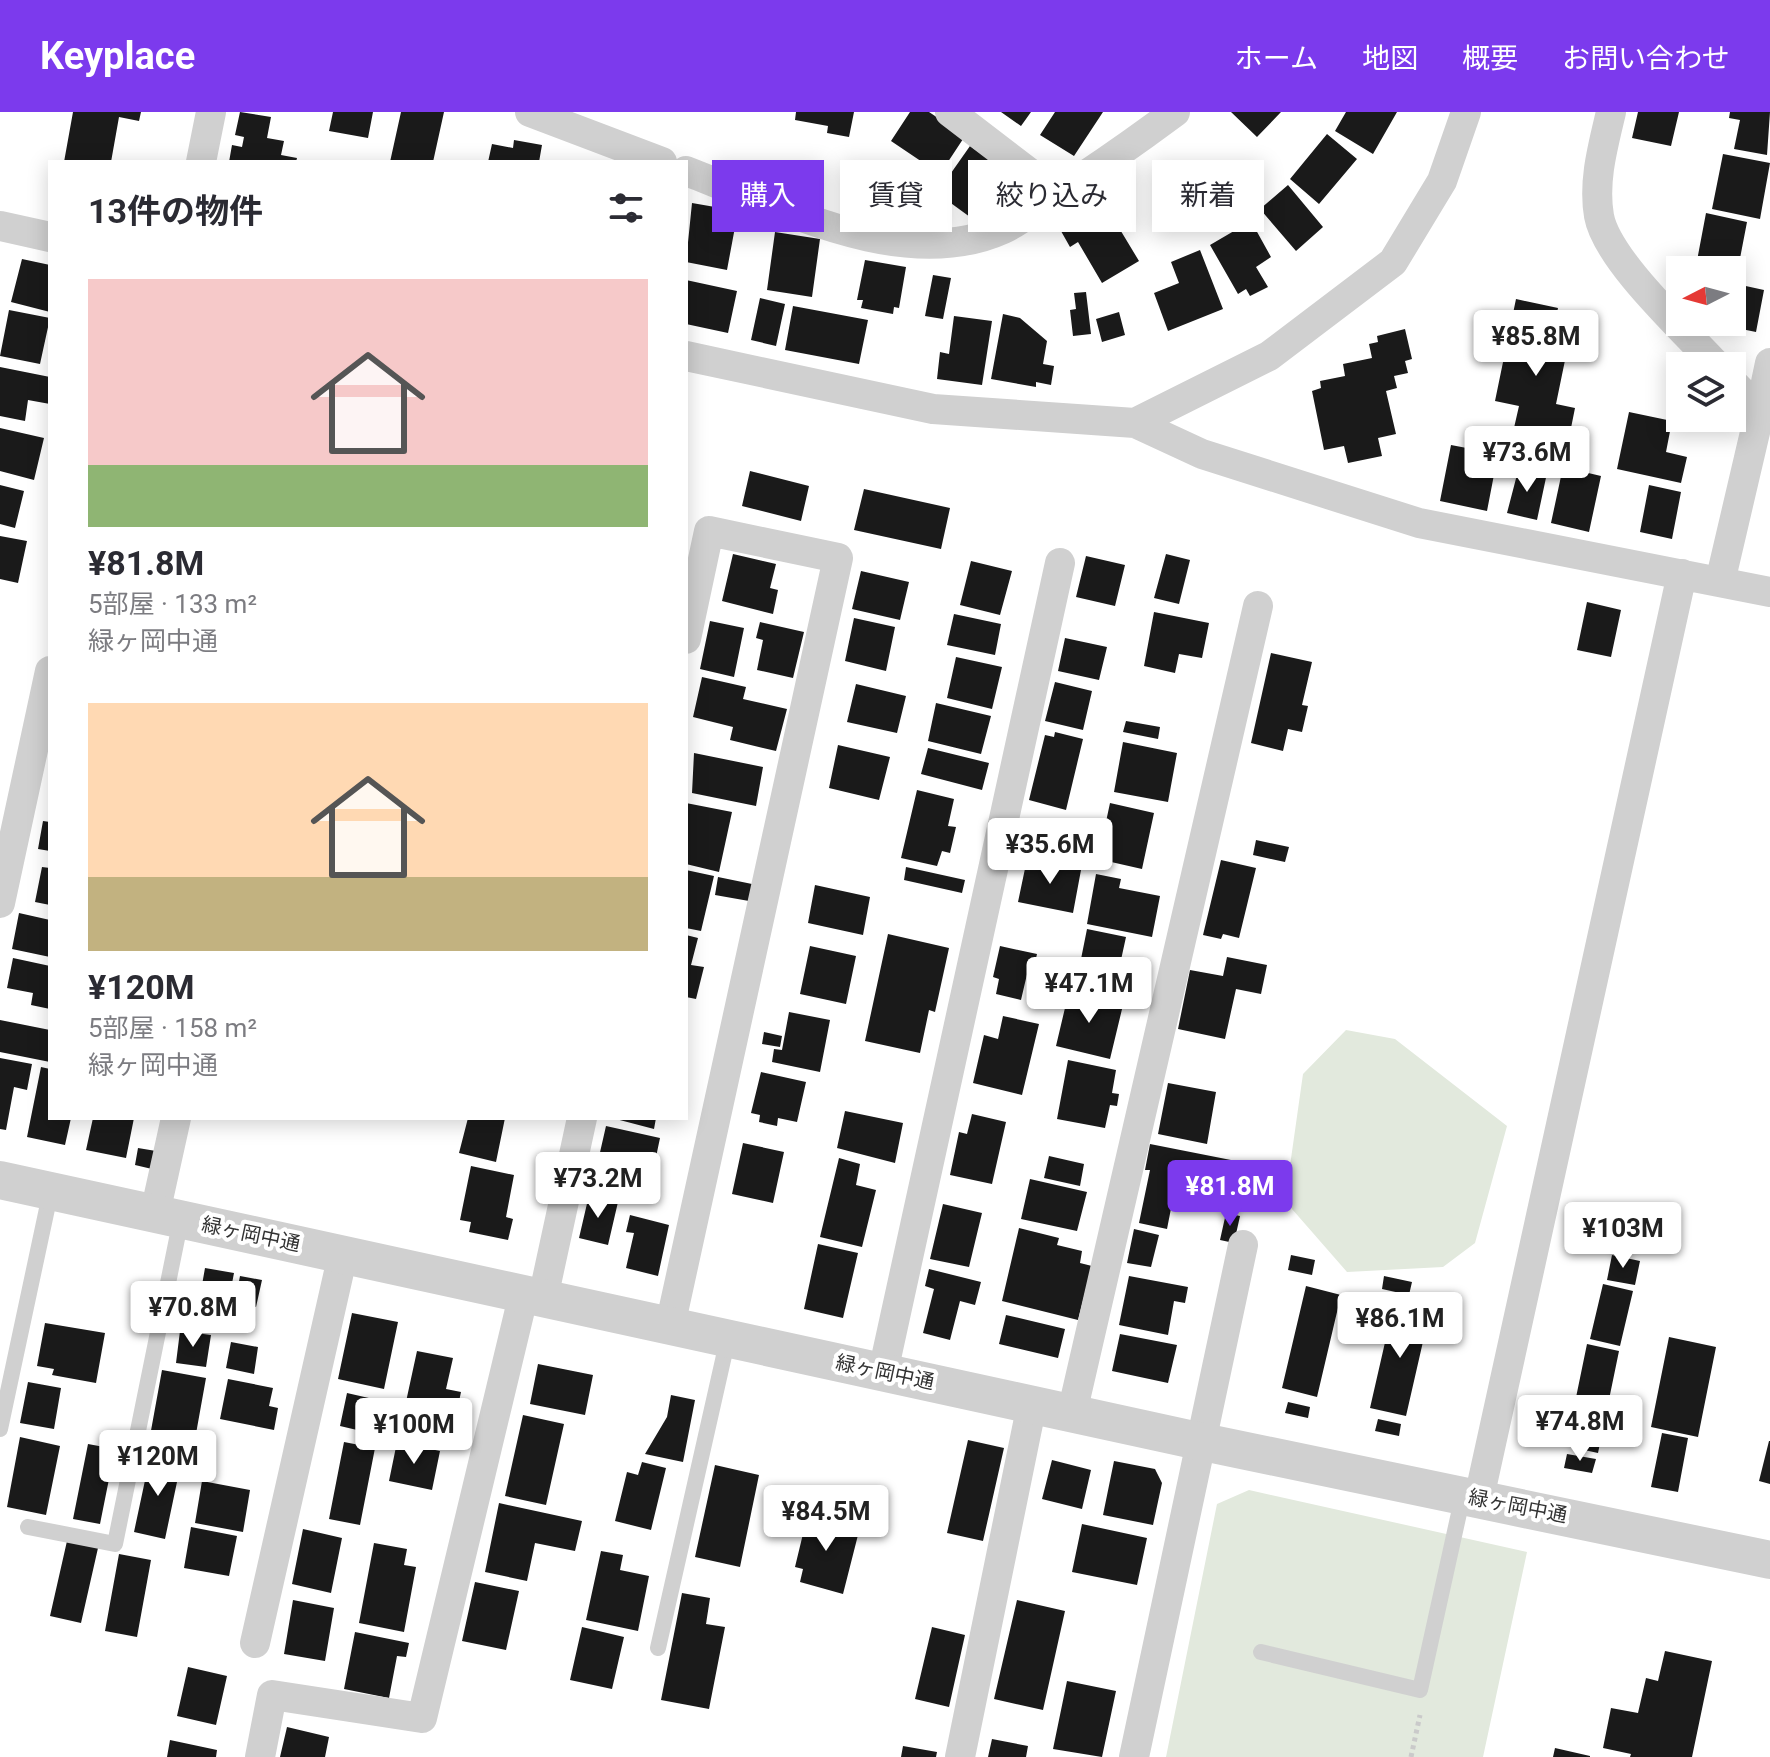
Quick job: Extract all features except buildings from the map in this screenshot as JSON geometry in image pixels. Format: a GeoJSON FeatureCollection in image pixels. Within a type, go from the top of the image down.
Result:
{"type":"FeatureCollection","features":[{"type":"Feature","properties":{"kind":"street"},"geometry":{"type":"LineString","coordinates":[[201,160],[211,112]]}},
{"type":"Feature","properties":{"kind":"street"},"geometry":{"type":"LineString","coordinates":[[530,112],[657,160]]}},
{"type":"Feature","properties":{"kind":"street"},"geometry":{"type":"LineString","coordinates":[[950,112],[1013,160]]}},
{"type":"Feature","properties":{"kind":"street"},"geometry":{"type":"LineString","coordinates":[[1106,160],[1175,112]]}},
{"type":"Feature","properties":{"kind":"street"},"geometry":{"type":"LineString","coordinates":[[1135,423],[1269,356],[1393,262],[1442,181],[1466,112]]}},
{"type":"Feature","properties":{"kind":"street"},"geometry":{"type":"LineString","coordinates":[[1611,112],[1597,172],[1599,218],[1616,254],[1704,352]]}},
{"type":"Feature","properties":{"kind":"street"},"geometry":{"type":"LineString","coordinates":[[688,172],[852,234],[909,244],[962,241],[993,232]]}},
{"type":"Feature","properties":{"kind":"street"},"geometry":{"type":"LineString","coordinates":[[0,226],[48,237]]}},
{"type":"Feature","properties":{"kind":"street"},"geometry":{"type":"LineString","coordinates":[[688,356],[933,409],[1135,423],[1202,454],[1419,523],[1770,592]]}},
{"type":"Feature","properties":{"kind":"street"},"geometry":{"type":"LineString","coordinates":[[1720,582],[1770,363]]}},
{"type":"Feature","properties":{"kind":"street"},"geometry":{"type":"LineString","coordinates":[[1746,396],[1760,411]]}},
{"type":"Feature","properties":{"kind":"street"},"geometry":{"type":"LineString","coordinates":[[670,1326],[838,558],[709,531],[688,630]]}},
{"type":"Feature","properties":{"kind":"street"},"geometry":{"type":"LineString","coordinates":[[883,1372],[1060,563]]}},
{"type":"Feature","properties":{"kind":"street"},"geometry":{"type":"LineString","coordinates":[[1471,1497],[1682,574]]}},
{"type":"Feature","properties":{"kind":"street"},"geometry":{"type":"LineString","coordinates":[[1072,1413],[1258,606]]}},
{"type":"Feature","properties":{"kind":"street"},"geometry":{"type":"LineString","coordinates":[[0,903],[48,680]]}},
{"type":"Feature","properties":{"kind":"street"},"geometry":{"type":"LineString","coordinates":[[168,1216],[176,1120]]}},
{"type":"Feature","properties":{"kind":"street"},"geometry":{"type":"LineString","coordinates":[[260,1757],[272,1695],[422,1718],[581,1120]]}},
{"type":"Feature","properties":{"kind":"street","name":"緑ヶ岡中通"},"geometry":{"type":"LineString","coordinates":[[0,1180],[1203,1442],[1770,1560]]}},
{"type":"Feature","properties":{"kind":"street"},"geometry":{"type":"LineString","coordinates":[[1134,1757],[1243,1245]]}},
{"type":"Feature","properties":{"kind":"street"},"geometry":{"type":"LineString","coordinates":[[255,1643],[343,1254]]}},
{"type":"Feature","properties":{"kind":"street"},"geometry":{"type":"LineString","coordinates":[[960,1757],[1032,1404]]}},
{"type":"Feature","properties":{"kind":"lane"},"geometry":{"type":"LineString","coordinates":[[0,1429],[51,1190]]}},
{"type":"Feature","properties":{"kind":"lane"},"geometry":{"type":"LineString","coordinates":[[28,1527],[115,1544],[168,1216]]}},
{"type":"Feature","properties":{"kind":"lane"},"geometry":{"type":"LineString","coordinates":[[658,1648],[728,1338]]}},
{"type":"Feature","properties":{"kind":"lane"},"geometry":{"type":"LineString","coordinates":[[1261,1652],[1420,1690],[1471,1497]]}},
{"type":"Feature","properties":{"kind":"path"},"geometry":{"type":"LineString","coordinates":[[1411,1757],[1422,1709],[1420,1690]]}},
{"type":"Feature","properties":{"kind":"shaded area"},"geometry":{"type":"Polygon","coordinates":[[[1346,1030],[1395,1039],[1507,1126],[1475,1243],[1443,1267],[1347,1272],[1285,1201],[1303,1074],[1346,1030]]]}},
{"type":"Feature","properties":{"kind":"shaded area"},"geometry":{"type":"Polygon","coordinates":[[[1249,1490],[1527,1552],[1483,1757],[1166,1757],[1217,1504],[1249,1490]]]}}]}
